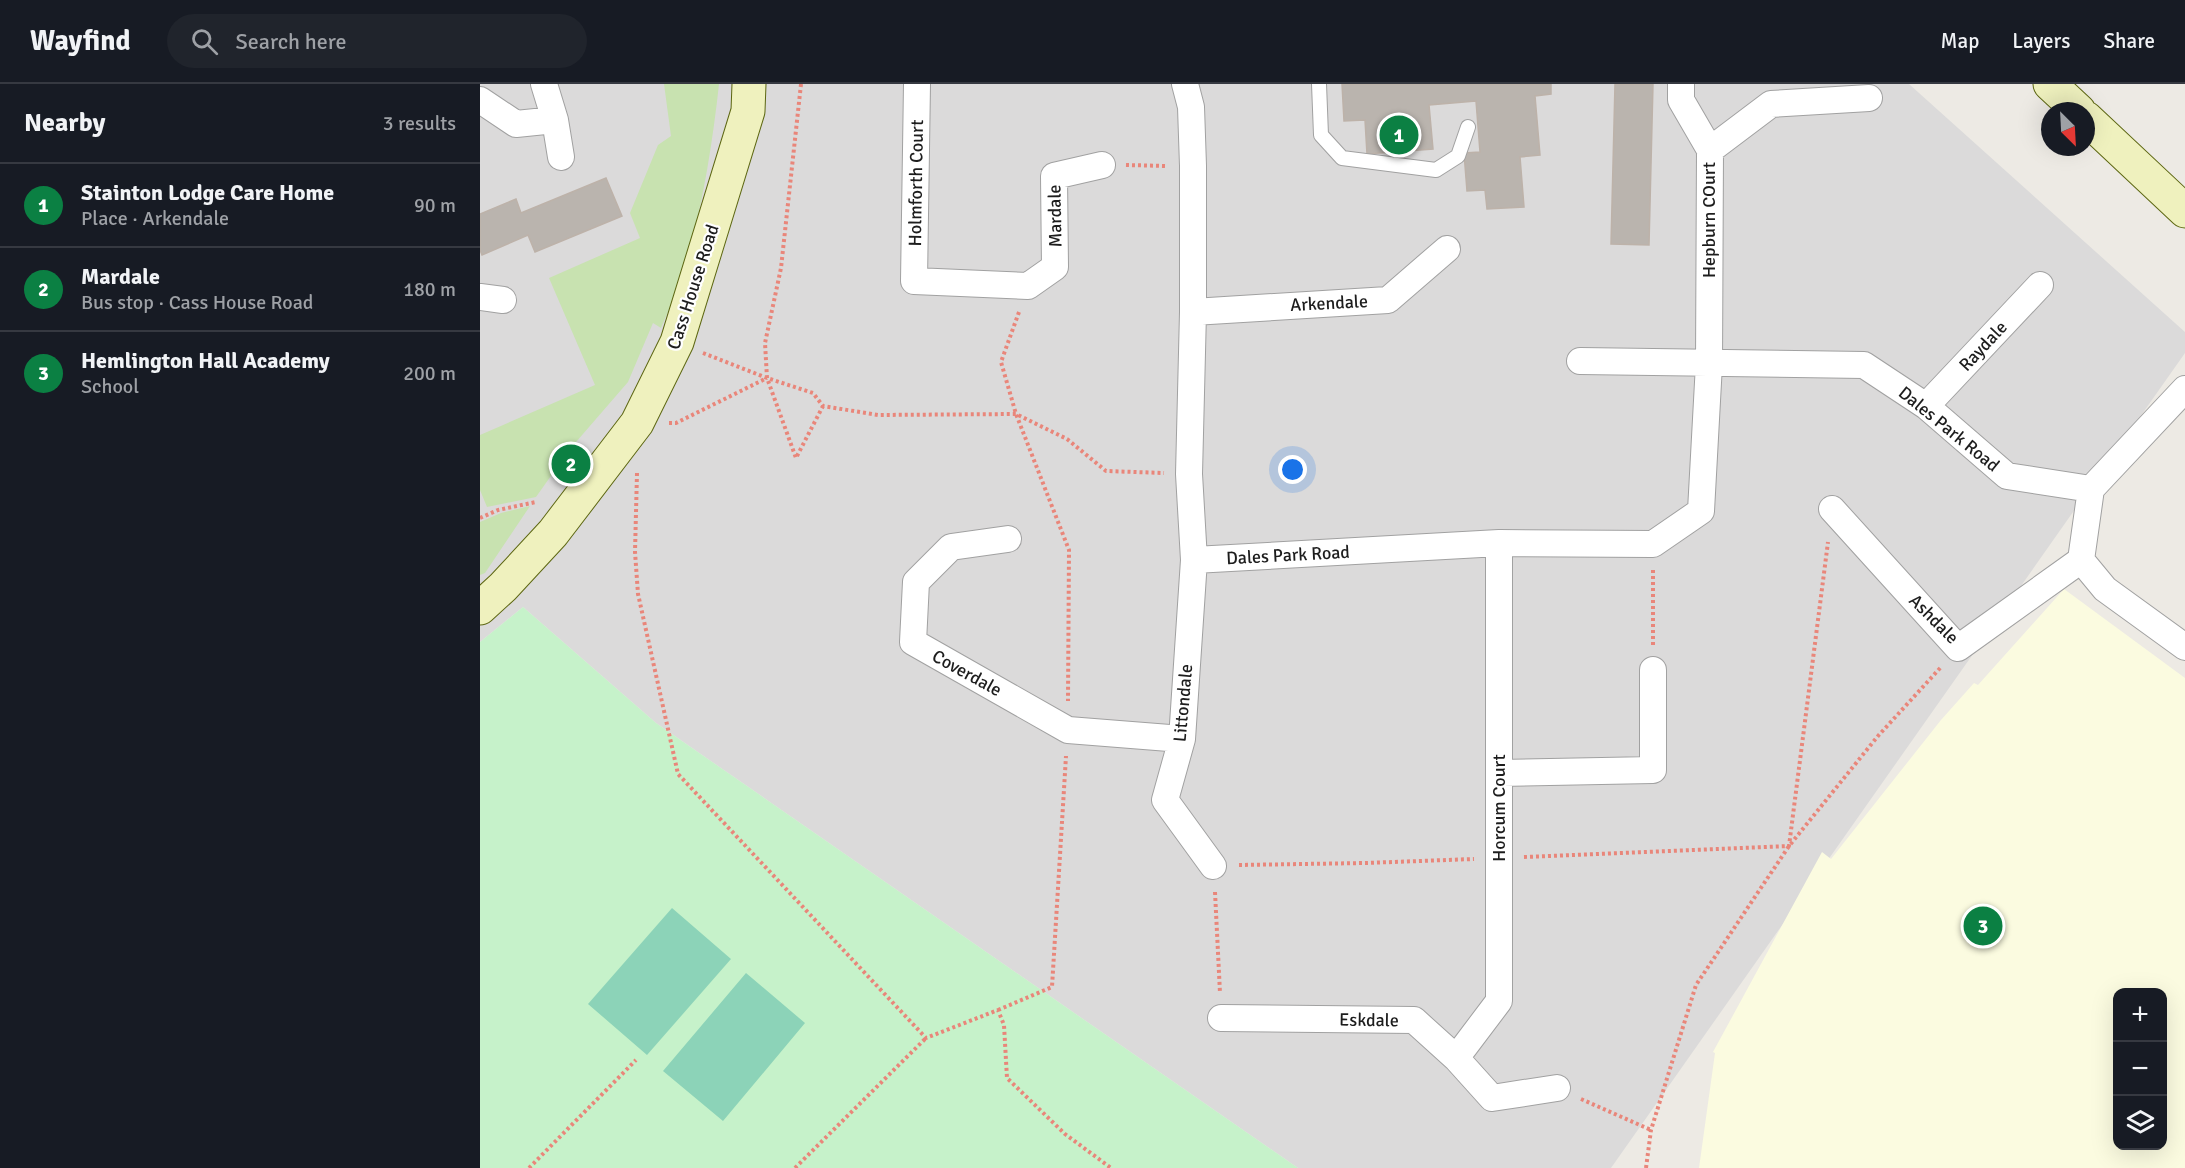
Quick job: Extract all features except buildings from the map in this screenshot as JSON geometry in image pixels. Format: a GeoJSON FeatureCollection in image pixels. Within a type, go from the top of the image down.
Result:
{"type":"FeatureCollection","features":[{"type":"Feature","properties":{"kind":"street"},"geometry":{"type":"LineString","coordinates":[[544,84],[555,120],[561,157]]}},
{"type":"Feature","properties":{"kind":"street","name":"Cass House Road"},"geometry":{"type":"LineString","coordinates":[[480,608],[503,587],[553,532],[637,423],[677,342],[748,111],[749,84]]}},
{"type":"Feature","properties":{"kind":"street","name":"Holmforth Court"},"geometry":{"type":"LineString","coordinates":[[917,84],[914,281],[1028,286]]}},
{"type":"Feature","properties":{"kind":"street"},"geometry":{"type":"LineString","coordinates":[[1185,84],[1191,107],[1193,166],[1193,312],[1189,474],[1194,560]]}},
{"type":"Feature","properties":{"kind":"street","name":"Hepburn COurt"},"geometry":{"type":"LineString","coordinates":[[1681,84],[1682,100],[1710,150],[1709,364]]}},
{"type":"Feature","properties":{"kind":"street"},"geometry":{"type":"LineString","coordinates":[[2050,84],[2069,102]]}},
{"type":"Feature","properties":{"kind":"street"},"geometry":{"type":"LineString","coordinates":[[1710,150],[1771,104],[1869,98]]}},
{"type":"Feature","properties":{"kind":"street"},"geometry":{"type":"LineString","coordinates":[[480,100],[516,124],[555,120]]}},
{"type":"Feature","properties":{"kind":"street"},"geometry":{"type":"LineString","coordinates":[[2095,126],[2185,211]]}},
{"type":"Feature","properties":{"kind":"street","name":"Mardale"},"geometry":{"type":"LineString","coordinates":[[1028,286],[1056,267],[1054,176],[1102,165]]}},
{"type":"Feature","properties":{"kind":"street","name":"Arkendale"},"geometry":{"type":"LineString","coordinates":[[1193,312],[1388,300],[1446,249]]}},
{"type":"Feature","properties":{"kind":"street","name":"Raydale"},"geometry":{"type":"LineString","coordinates":[[1926,406],[2040,285]]}},
{"type":"Feature","properties":{"kind":"street","name":"Dales Park Road"},"geometry":{"type":"LineString","coordinates":[[1580,361],[1864,365],[1926,406],[2007,476],[2091,489]]}},
{"type":"Feature","properties":{"kind":"street"},"geometry":{"type":"LineString","coordinates":[[1653,544],[1701,511],[1709,364]]}},
{"type":"Feature","properties":{"kind":"street"},"geometry":{"type":"LineString","coordinates":[[2185,389],[2091,489],[2081,560],[2105,589],[2185,647]]}},
{"type":"Feature","properties":{"kind":"street","name":"Ashdale"},"geometry":{"type":"LineString","coordinates":[[1832,509],[1958,648],[2081,560]]}},
{"type":"Feature","properties":{"kind":"street","name":"Coverdale"},"geometry":{"type":"LineString","coordinates":[[1008,539],[951,547],[916,582],[913,642],[1068,730],[1182,739]]}},
{"type":"Feature","properties":{"kind":"street","name":"Dales Park Road"},"geometry":{"type":"LineString","coordinates":[[1194,560],[1499,543],[1653,544]]}},
{"type":"Feature","properties":{"kind":"street","name":"Horcum Court"},"geometry":{"type":"LineString","coordinates":[[1456,1058],[1499,1001],[1499,543]]}},
{"type":"Feature","properties":{"kind":"street","name":"Littondale"},"geometry":{"type":"LineString","coordinates":[[1194,560],[1182,739],[1165,800],[1213,866]]}},
{"type":"Feature","properties":{"kind":"street"},"geometry":{"type":"LineString","coordinates":[[1499,773],[1653,770],[1653,670]]}},
{"type":"Feature","properties":{"kind":"street","name":"Eskdale"},"geometry":{"type":"LineString","coordinates":[[1221,1018],[1414,1020],[1456,1058],[1492,1098],[1557,1088]]}},
{"type":"Feature","properties":{"kind":"lane"},"geometry":{"type":"LineString","coordinates":[[1319,84],[1321,135],[1342,158],[1436,170],[1458,156],[1468,128]]}},
{"type":"Feature","properties":{"kind":"path"},"geometry":{"type":"LineString","coordinates":[[801,84],[781,268],[765,343],[767,378],[796,458],[823,406]]}},
{"type":"Feature","properties":{"kind":"path"},"geometry":{"type":"LineString","coordinates":[[1102,165],[1193,166]]}},
{"type":"Feature","properties":{"kind":"path"},"geometry":{"type":"LineString","coordinates":[[795,1168],[926,1038],[1052,987],[1068,730],[1069,550],[1016,414],[1001,362],[1028,286]]}},
{"type":"Feature","properties":{"kind":"path"},"geometry":{"type":"LineString","coordinates":[[677,342],[767,378],[813,393],[823,406],[878,415],[1016,414],[1067,439],[1106,471],[1189,474]]}},
{"type":"Feature","properties":{"kind":"path"},"geometry":{"type":"LineString","coordinates":[[767,378],[676,423],[637,423],[634,552],[638,594],[678,774],[926,1038]]}},
{"type":"Feature","properties":{"kind":"path"},"geometry":{"type":"LineString","coordinates":[[480,518],[498,510],[536,501]]}},
{"type":"Feature","properties":{"kind":"path"},"geometry":{"type":"LineString","coordinates":[[1789,846],[1832,509]]}},
{"type":"Feature","properties":{"kind":"path"},"geometry":{"type":"LineString","coordinates":[[1653,544],[1653,670]]}},
{"type":"Feature","properties":{"kind":"path"},"geometry":{"type":"LineString","coordinates":[[1646,1168],[1651,1130],[1696,985],[1789,846],[1878,736],[1958,648]]}},
{"type":"Feature","properties":{"kind":"path"},"geometry":{"type":"LineString","coordinates":[[1221,1018],[1213,866],[1366,863],[1789,846]]}},
{"type":"Feature","properties":{"kind":"path"},"geometry":{"type":"LineString","coordinates":[[998,1010],[1004,1025],[1007,1078],[1065,1134],[1111,1168]]}},
{"type":"Feature","properties":{"kind":"path"},"geometry":{"type":"LineString","coordinates":[[529,1168],[636,1060]]}},
{"type":"Feature","properties":{"kind":"path"},"geometry":{"type":"LineString","coordinates":[[1557,1088],[1651,1130]]}},
{"type":"Feature","properties":{"kind":"shaded area"},"geometry":{"type":"Polygon","coordinates":[[[480,84],[1909,84],[2185,332],[2185,353],[1611,1168],[1298,1168],[656,723],[523,607],[480,642],[480,84]]]}},
{"type":"Feature","properties":{"kind":"shaded area"},"geometry":{"type":"Polygon","coordinates":[[[2064,589],[2185,678],[2185,1168],[1699,1168],[1715,1053],[1713,1052],[1822,852],[1831,859],[1941,720],[1974,683],[1978,685],[2064,589]]]}},
{"type":"Feature","properties":{"kind":"green space"},"geometry":{"type":"Polygon","coordinates":[[[664,84],[719,84],[709,160],[699,211],[673,301],[661,328],[653,323],[628,382],[570,449],[536,497],[487,507],[480,490],[480,435],[595,385],[549,278],[640,238],[630,213],[658,145],[671,136],[664,84]]]}},
{"type":"Feature","properties":{"kind":"green space"},"geometry":{"type":"Polygon","coordinates":[[[530,506],[485,573],[480,575],[480,522],[501,513],[530,506]]]}},
{"type":"Feature","properties":{"kind":"green space"},"geometry":{"type":"Polygon","coordinates":[[[523,607],[656,723],[1298,1168],[480,1168],[480,642],[523,607]]]}},
{"type":"Feature","properties":{"kind":"green space"},"geometry":{"type":"Polygon","coordinates":[[[672,908],[731,959],[647,1055],[588,1004],[672,908]]]}},
{"type":"Feature","properties":{"kind":"green space"},"geometry":{"type":"Polygon","coordinates":[[[746,973],[805,1023],[723,1121],[663,1071],[746,973]]]}},
{"type":"Feature","properties":{"kind":"place","name":"Stainton Lodge Care Home"},"geometry":{"type":"Point","coordinates":[1399,135]}},
{"type":"Feature","properties":{"kind":"place","name":"Mardale"},"geometry":{"type":"Point","coordinates":[571,464]}},
{"type":"Feature","properties":{"kind":"place","name":"Hemlington Hall Academy"},"geometry":{"type":"Point","coordinates":[1983,926]}}]}
